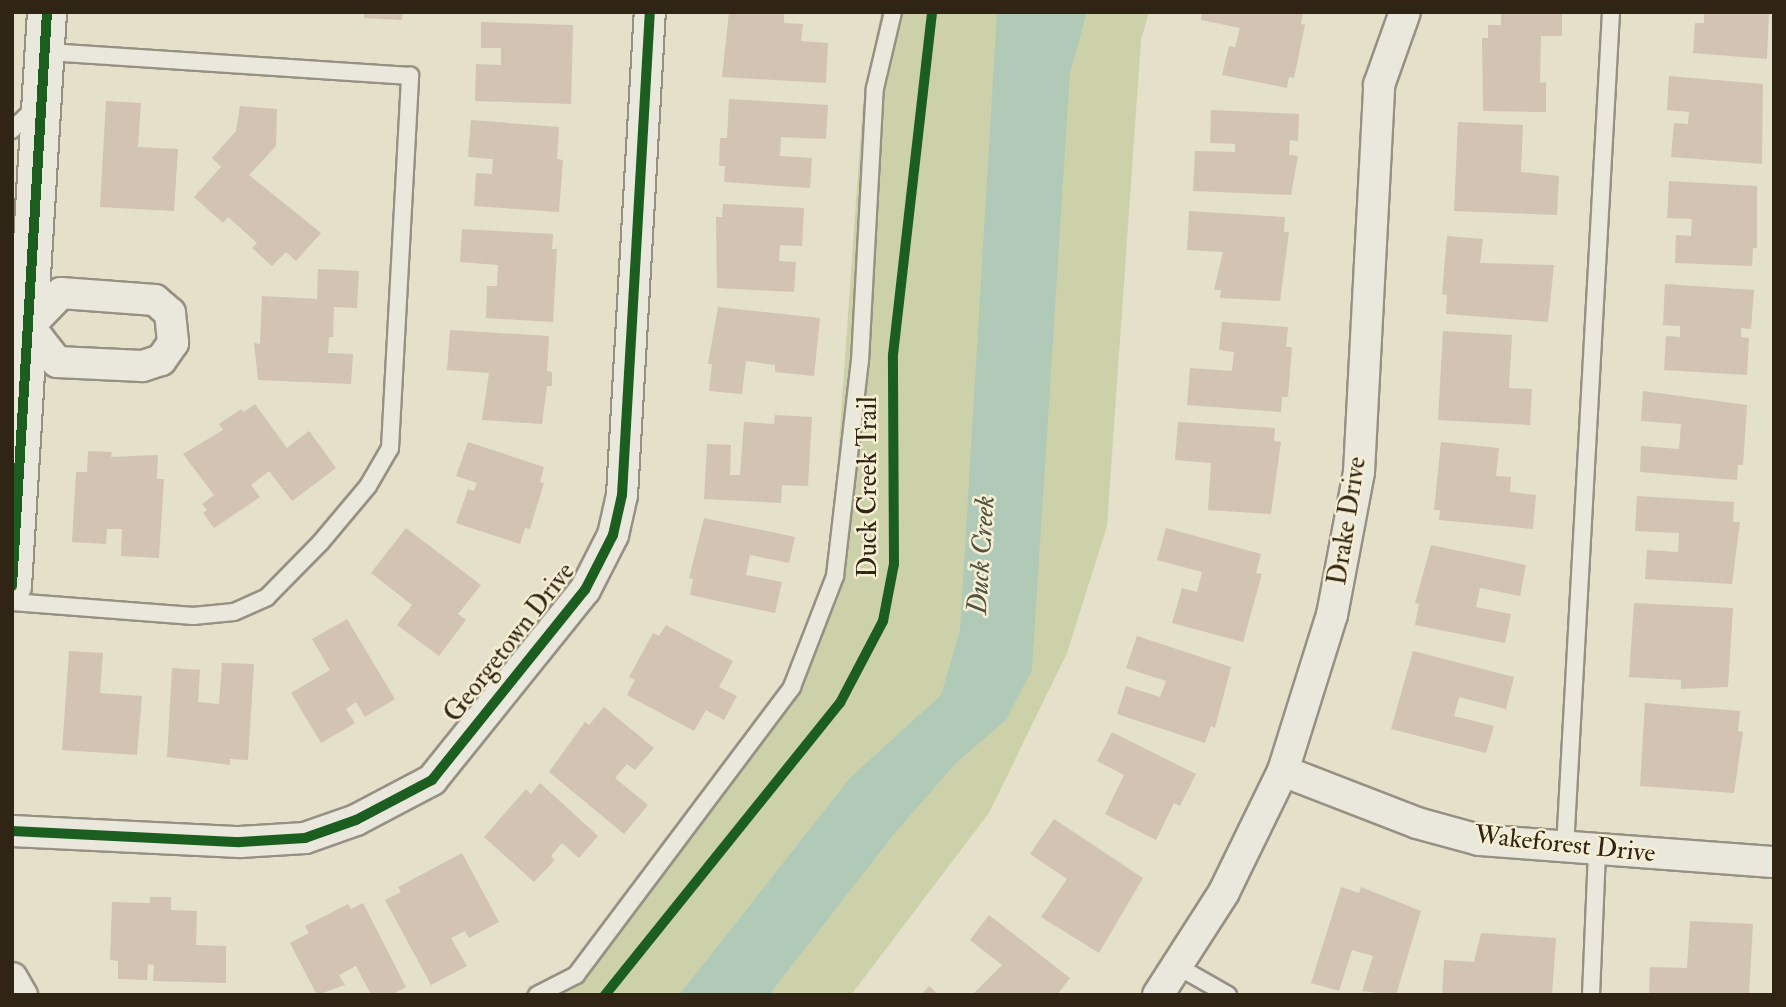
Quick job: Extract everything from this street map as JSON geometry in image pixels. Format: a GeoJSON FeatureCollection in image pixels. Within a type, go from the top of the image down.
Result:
{"type":"FeatureCollection","features":[{"type":"Feature","properties":{"kind":"street"},"geometry":{"type":"LineString","coordinates":[[12,586],[21,326],[47,12]]}},
{"type":"Feature","properties":{"kind":"street","name":"Georgetown Drive"},"geometry":{"type":"LineString","coordinates":[[12,831],[240,842],[305,838],[356,820],[432,780],[585,590],[612,535],[622,495],[650,12]]}},
{"type":"Feature","properties":{"kind":"street","name":"Drake Drive"},"geometry":{"type":"LineString","coordinates":[[1158,995],[1224,892],[1283,771],[1332,615],[1359,472],[1379,85],[1405,12]]}},
{"type":"Feature","properties":{"kind":"street","name":"Wakeforest Drive"},"geometry":{"type":"LineString","coordinates":[[1283,771],[1417,822],[1466,836],[1565,848],[1774,862]]}},
{"type":"Feature","properties":{"kind":"street"},"geometry":{"type":"LineString","coordinates":[[12,978],[22,995]]}},
{"type":"Feature","properties":{"kind":"lane"},"geometry":{"type":"LineString","coordinates":[[537,995],[576,975],[792,687],[835,576],[860,361],[875,88],[893,12]]}},
{"type":"Feature","properties":{"kind":"lane"},"geometry":{"type":"LineString","coordinates":[[1565,848],[1611,12]]}},
{"type":"Feature","properties":{"kind":"lane"},"geometry":{"type":"LineString","coordinates":[[12,602],[193,616],[234,612],[267,597],[321,542],[368,486],[390,448],[410,76],[45,52]]}},
{"type":"Feature","properties":{"kind":"lane"},"geometry":{"type":"LineString","coordinates":[[12,130],[42,97]]}},
{"type":"Feature","properties":{"kind":"lane"},"geometry":{"type":"LineString","coordinates":[[1591,995],[1597,850]]}},
{"type":"Feature","properties":{"kind":"lane"},"geometry":{"type":"LineString","coordinates":[[1177,966],[1228,995]]}},
{"type":"Feature","properties":{"kind":"shaded area"},"geometry":{"type":"Polygon","coordinates":[[[881,12],[1149,12],[1141,40],[1107,526],[1067,653],[989,813],[851,995],[519,995],[569,973],[791,671],[831,556],[863,102],[881,12]]]}},
{"type":"Feature","properties":{"kind":"water","name":"Duck Creek"},"geometry":{"type":"Polygon","coordinates":[[[997,12],[1087,12],[1070,73],[1032,670],[1006,720],[956,763],[894,834],[769,995],[679,995],[850,778],[941,695],[960,630],[997,12]]]}},
{"type":"Feature","properties":{"kind":"building"},"geometry":{"type":"Polygon","coordinates":[[[364,12],[403,12],[402,20],[364,18],[364,12]]]}},
{"type":"Feature","properties":{"kind":"building"},"geometry":{"type":"Polygon","coordinates":[[[729,12],[784,12],[784,23],[803,24],[801,41],[828,43],[826,83],[722,77],[729,12]]]}},
{"type":"Feature","properties":{"kind":"building"},"geometry":{"type":"Polygon","coordinates":[[[1202,12],[1303,12],[1301,24],[1305,25],[1294,78],[1289,77],[1287,88],[1222,75],[1229,46],[1235,47],[1240,28],[1201,20],[1202,12]]]}},
{"type":"Feature","properties":{"kind":"building"},"geometry":{"type":"Polygon","coordinates":[[[1501,12],[1562,12],[1562,36],[1541,36],[1540,83],[1546,82],[1546,112],[1483,111],[1482,38],[1488,38],[1488,25],[1501,25],[1501,12]]]}},
{"type":"Feature","properties":{"kind":"building"},"geometry":{"type":"Polygon","coordinates":[[[1704,12],[1769,12],[1767,59],[1693,53],[1695,23],[1704,23],[1704,12]]]}},
{"type":"Feature","properties":{"kind":"building"},"geometry":{"type":"Polygon","coordinates":[[[481,22],[573,25],[571,104],[475,101],[476,64],[501,65],[501,48],[481,48],[481,22]]]}},
{"type":"Feature","properties":{"kind":"building"},"geometry":{"type":"Polygon","coordinates":[[[1669,76],[1763,84],[1762,164],[1671,157],[1674,123],[1688,124],[1689,112],[1667,110],[1669,76]]]}},
{"type":"Feature","properties":{"kind":"building"},"geometry":{"type":"Polygon","coordinates":[[[729,99],[828,105],[826,139],[781,137],[780,156],[812,158],[810,188],[724,182],[725,166],[719,166],[720,138],[727,138],[729,99]]]}},
{"type":"Feature","properties":{"kind":"building"},"geometry":{"type":"Polygon","coordinates":[[[106,101],[141,103],[138,147],[178,149],[174,211],[100,207],[106,101]]]}},
{"type":"Feature","properties":{"kind":"building"},"geometry":{"type":"Polygon","coordinates":[[[240,106],[277,109],[276,146],[249,175],[321,233],[296,261],[286,252],[272,266],[252,248],[257,243],[228,217],[223,223],[194,197],[221,167],[212,158],[236,131],[240,106]]]}},
{"type":"Feature","properties":{"kind":"building"},"geometry":{"type":"Polygon","coordinates":[[[1211,110],[1299,114],[1298,141],[1290,140],[1289,155],[1298,156],[1291,195],[1193,191],[1195,151],[1235,152],[1235,144],[1210,143],[1211,110]]]}},
{"type":"Feature","properties":{"kind":"building"},"geometry":{"type":"Polygon","coordinates":[[[471,120],[559,127],[557,159],[563,160],[559,212],[474,206],[476,173],[492,174],[493,159],[468,157],[471,120]]]}},
{"type":"Feature","properties":{"kind":"building"},"geometry":{"type":"Polygon","coordinates":[[[1458,122],[1523,125],[1521,172],[1559,176],[1557,215],[1454,211],[1458,122]]]}},
{"type":"Feature","properties":{"kind":"building"},"geometry":{"type":"Polygon","coordinates":[[[1669,181],[1757,186],[1757,248],[1753,248],[1752,266],[1675,263],[1676,235],[1691,236],[1692,219],[1667,218],[1669,181]]]}},
{"type":"Feature","properties":{"kind":"building"},"geometry":{"type":"Polygon","coordinates":[[[723,204],[804,208],[802,246],[780,245],[779,261],[796,262],[794,292],[717,288],[716,217],[722,217],[723,204]]]}},
{"type":"Feature","properties":{"kind":"building"},"geometry":{"type":"Polygon","coordinates":[[[1189,211],[1285,217],[1284,232],[1289,232],[1280,301],[1220,298],[1221,290],[1214,290],[1223,252],[1187,250],[1189,211]]]}},
{"type":"Feature","properties":{"kind":"building"},"geometry":{"type":"Polygon","coordinates":[[[462,229],[553,234],[552,249],[557,249],[553,322],[486,318],[487,286],[497,286],[498,265],[460,262],[462,229]]]}},
{"type":"Feature","properties":{"kind":"building"},"geometry":{"type":"Polygon","coordinates":[[[1447,236],[1483,239],[1480,263],[1554,265],[1548,322],[1446,314],[1447,295],[1442,294],[1447,236]]]}},
{"type":"Feature","properties":{"kind":"building"},"geometry":{"type":"Polygon","coordinates":[[[318,269],[359,271],[357,308],[334,307],[333,337],[329,337],[328,353],[353,354],[351,384],[258,380],[254,343],[260,344],[262,296],[317,299],[318,269]]]}},
{"type":"Feature","properties":{"kind":"building"},"geometry":{"type":"Polygon","coordinates":[[[1665,284],[1754,290],[1751,329],[1741,328],[1741,337],[1749,338],[1747,375],[1664,370],[1666,336],[1680,337],[1680,326],[1663,325],[1665,284]]]}},
{"type":"Feature","properties":{"kind":"building"},"geometry":{"type":"Polygon","coordinates":[[[718,307],[820,318],[814,376],[775,372],[775,365],[746,361],[742,394],[709,391],[712,364],[708,364],[718,307]]]}},
{"type":"Feature","properties":{"kind":"building"},"geometry":{"type":"Polygon","coordinates":[[[1222,322],[1288,327],[1286,347],[1292,347],[1288,397],[1282,397],[1281,412],[1187,405],[1190,368],[1232,371],[1234,352],[1219,350],[1222,322]]]}},
{"type":"Feature","properties":{"kind":"building"},"geometry":{"type":"Polygon","coordinates":[[[450,330],[549,336],[547,371],[552,372],[552,386],[547,386],[542,424],[482,420],[489,373],[447,370],[450,330]]]}},
{"type":"Feature","properties":{"kind":"building"},"geometry":{"type":"Polygon","coordinates":[[[1443,331],[1512,335],[1509,388],[1532,389],[1530,425],[1438,420],[1443,331]]]}},
{"type":"Feature","properties":{"kind":"building"},"geometry":{"type":"Polygon","coordinates":[[[1643,391],[1747,405],[1743,465],[1738,465],[1737,480],[1640,472],[1641,446],[1679,449],[1681,424],[1641,421],[1643,391]]]}},
{"type":"Feature","properties":{"kind":"building"},"geometry":{"type":"Polygon","coordinates":[[[255,404],[287,448],[309,431],[336,468],[292,501],[269,471],[251,485],[260,497],[214,528],[203,513],[207,510],[202,504],[214,495],[183,454],[223,430],[219,424],[241,409],[244,412],[255,404]]]}},
{"type":"Feature","properties":{"kind":"building"},"geometry":{"type":"Polygon","coordinates":[[[775,415],[812,417],[808,486],[782,485],[781,503],[704,499],[707,444],[731,445],[730,475],[740,475],[744,422],[774,424],[775,415]]]}},
{"type":"Feature","properties":{"kind":"building"},"geometry":{"type":"Polygon","coordinates":[[[1178,422],[1275,428],[1274,441],[1281,442],[1271,514],[1208,510],[1211,463],[1175,460],[1178,422]]]}},
{"type":"Feature","properties":{"kind":"building"},"geometry":{"type":"Polygon","coordinates":[[[468,442],[544,467],[540,482],[544,483],[530,529],[525,528],[520,544],[456,523],[468,489],[474,491],[477,483],[456,476],[468,442]]]}},
{"type":"Feature","properties":{"kind":"building"},"geometry":{"type":"Polygon","coordinates":[[[1441,442],[1499,448],[1496,476],[1511,477],[1510,492],[1536,495],[1533,529],[1439,520],[1440,510],[1434,510],[1441,442]]]}},
{"type":"Feature","properties":{"kind":"building"},"geometry":{"type":"Polygon","coordinates":[[[88,451],[112,452],[111,457],[158,455],[157,479],[164,479],[159,558],[121,556],[122,529],[107,529],[106,544],[72,542],[76,472],[87,472],[88,451]]]}},
{"type":"Feature","properties":{"kind":"building"},"geometry":{"type":"Polygon","coordinates":[[[1637,496],[1734,502],[1733,522],[1740,522],[1732,584],[1645,579],[1647,550],[1678,552],[1679,533],[1635,531],[1637,496]]]}},
{"type":"Feature","properties":{"kind":"building"},"geometry":{"type":"Polygon","coordinates":[[[704,518],[795,537],[789,563],[750,555],[746,575],[782,582],[775,613],[690,595],[693,579],[689,578],[704,518]]]}},
{"type":"Feature","properties":{"kind":"building"},"geometry":{"type":"Polygon","coordinates":[[[406,528],[481,585],[458,614],[466,620],[439,656],[397,625],[412,605],[371,573],[406,528]]]}},
{"type":"Feature","properties":{"kind":"building"},"geometry":{"type":"Polygon","coordinates":[[[1166,528],[1261,554],[1256,573],[1262,574],[1243,642],[1172,623],[1182,588],[1197,592],[1202,572],[1157,560],[1166,528]]]}},
{"type":"Feature","properties":{"kind":"building"},"geometry":{"type":"Polygon","coordinates":[[[1431,545],[1526,565],[1520,596],[1480,588],[1476,607],[1511,614],[1505,643],[1415,625],[1419,604],[1415,603],[1431,545]]]}},
{"type":"Feature","properties":{"kind":"building"},"geometry":{"type":"Polygon","coordinates":[[[1634,603],[1733,608],[1728,687],[1681,689],[1681,680],[1629,677],[1634,603]]]}},
{"type":"Feature","properties":{"kind":"building"},"geometry":{"type":"Polygon","coordinates":[[[347,619],[395,699],[365,717],[356,702],[346,709],[355,723],[321,743],[291,693],[330,670],[312,639],[347,619]]]}},
{"type":"Feature","properties":{"kind":"building"},"geometry":{"type":"Polygon","coordinates":[[[666,625],[733,661],[719,687],[737,696],[724,720],[706,710],[694,731],[627,695],[635,680],[629,677],[653,633],[659,636],[666,625]]]}},
{"type":"Feature","properties":{"kind":"building"},"geometry":{"type":"Polygon","coordinates":[[[1137,636],[1231,667],[1215,728],[1211,726],[1205,743],[1117,714],[1126,686],[1160,697],[1166,681],[1126,668],[1137,636]]]}},
{"type":"Feature","properties":{"kind":"building"},"geometry":{"type":"Polygon","coordinates":[[[69,651],[103,653],[100,693],[142,696],[137,755],[62,750],[69,651]]]}},
{"type":"Feature","properties":{"kind":"building"},"geometry":{"type":"Polygon","coordinates":[[[1413,651],[1514,677],[1506,709],[1459,697],[1454,716],[1494,726],[1486,753],[1391,729],[1413,651]]]}},
{"type":"Feature","properties":{"kind":"building"},"geometry":{"type":"Polygon","coordinates":[[[222,663],[254,664],[248,760],[230,759],[230,765],[167,757],[172,668],[200,670],[198,702],[219,704],[222,663]]]}},
{"type":"Feature","properties":{"kind":"building"},"geometry":{"type":"Polygon","coordinates":[[[1645,703],[1740,711],[1738,731],[1743,732],[1734,793],[1640,786],[1645,703]]]}},
{"type":"Feature","properties":{"kind":"building"},"geometry":{"type":"Polygon","coordinates":[[[604,707],[654,748],[635,770],[627,764],[615,778],[648,805],[624,834],[549,772],[585,722],[589,725],[604,707]]]}},
{"type":"Feature","properties":{"kind":"building"},"geometry":{"type":"Polygon","coordinates":[[[1112,732],[1196,774],[1180,806],[1174,803],[1156,840],[1105,814],[1124,775],[1097,761],[1112,732]]]}},
{"type":"Feature","properties":{"kind":"building"},"geometry":{"type":"Polygon","coordinates":[[[540,783],[598,836],[579,858],[562,843],[551,856],[555,860],[534,882],[484,837],[526,789],[531,794],[540,783]]]}},
{"type":"Feature","properties":{"kind":"building"},"geometry":{"type":"Polygon","coordinates":[[[1054,819],[1143,878],[1099,953],[1041,917],[1067,879],[1030,854],[1054,819]]]}},
{"type":"Feature","properties":{"kind":"building"},"geometry":{"type":"Polygon","coordinates":[[[462,853],[499,922],[469,938],[465,931],[451,938],[467,966],[431,985],[385,900],[401,892],[398,887],[462,853]]]}},
{"type":"Feature","properties":{"kind":"building"},"geometry":{"type":"Polygon","coordinates":[[[1341,887],[1359,893],[1361,887],[1421,911],[1396,995],[1362,991],[1373,956],[1352,950],[1339,991],[1311,983],[1341,887]]]}},
{"type":"Feature","properties":{"kind":"building"},"geometry":{"type":"Polygon","coordinates":[[[150,897],[171,897],[171,910],[197,911],[196,945],[226,946],[226,983],[153,981],[154,965],[148,964],[147,980],[118,979],[118,961],[110,960],[112,902],[150,903],[150,897]]]}},
{"type":"Feature","properties":{"kind":"building"},"geometry":{"type":"Polygon","coordinates":[[[363,903],[406,987],[391,995],[371,995],[356,966],[339,975],[345,985],[317,995],[290,943],[309,933],[305,926],[348,904],[351,909],[363,903]]]}},
{"type":"Feature","properties":{"kind":"building"},"geometry":{"type":"Polygon","coordinates":[[[989,915],[1070,978],[1057,995],[972,995],[1002,965],[970,940],[989,915]]]}},
{"type":"Feature","properties":{"kind":"building"},"geometry":{"type":"Polygon","coordinates":[[[1690,921],[1753,924],[1749,995],[1649,995],[1650,967],[1687,968],[1690,921]]]}},
{"type":"Feature","properties":{"kind":"building"},"geometry":{"type":"Polygon","coordinates":[[[1481,933],[1556,938],[1552,995],[1442,995],[1444,960],[1474,962],[1481,933]]]}},
{"type":"Feature","properties":{"kind":"building"},"geometry":{"type":"Polygon","coordinates":[[[929,986],[939,995],[921,995],[929,986]]]}},
{"type":"Feature","properties":{"kind":"cycle path"},"geometry":{"type":"LineString","coordinates":[[12,586],[47,12]]}},
{"type":"Feature","properties":{"kind":"cycle path"},"geometry":{"type":"LineString","coordinates":[[12,831],[240,842],[305,838],[356,820],[432,780],[585,590],[613,535],[622,495],[650,12]]}},
{"type":"Feature","properties":{"kind":"cycle path","name":"Duck Creek Trail"},"geometry":{"type":"LineString","coordinates":[[605,995],[840,703],[883,621],[894,564],[893,355],[932,12]]}}]}
